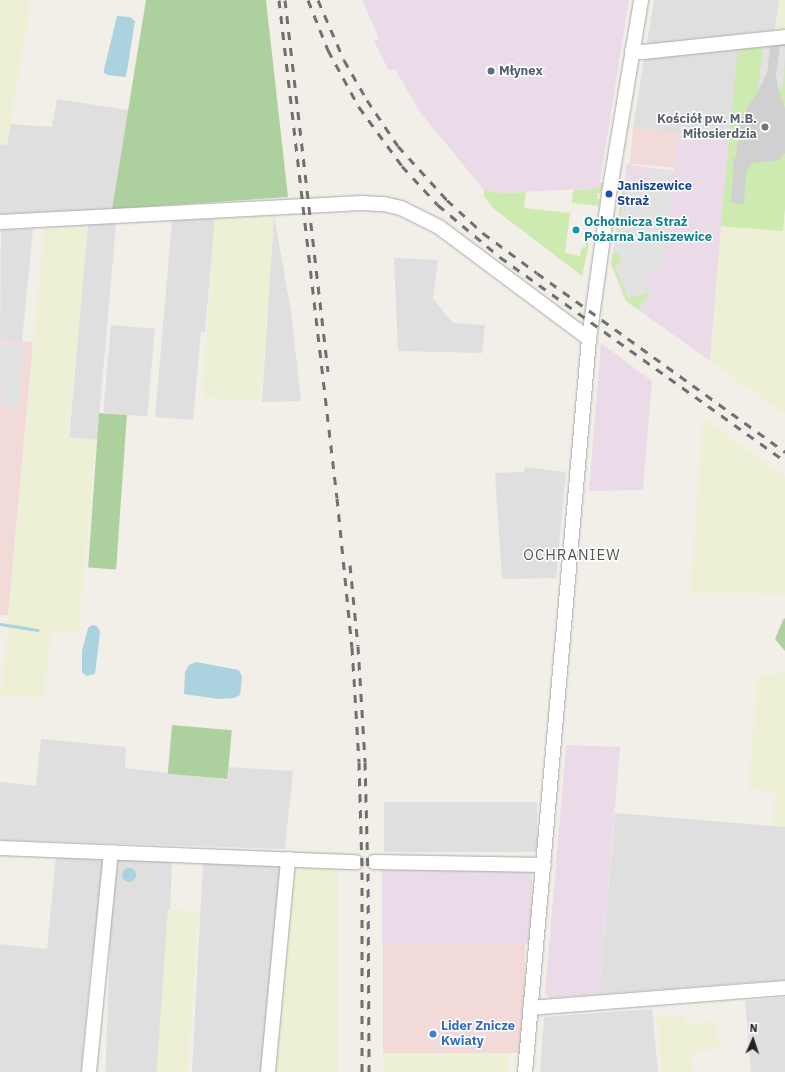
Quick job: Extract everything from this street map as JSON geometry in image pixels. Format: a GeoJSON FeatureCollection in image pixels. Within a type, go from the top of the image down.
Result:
{"type":"FeatureCollection","features":[{"type":"Feature","properties":{"kind":"street"},"geometry":{"type":"LineString","coordinates":[[524,1072],[544,866],[589,339],[641,0]]}},
{"type":"Feature","properties":{"kind":"street"},"geometry":{"type":"LineString","coordinates":[[632,51],[642,52],[785,37]]}},
{"type":"Feature","properties":{"kind":"street"},"geometry":{"type":"LineString","coordinates":[[0,222],[362,203],[384,204],[401,208],[439,227],[589,339]]}},
{"type":"Feature","properties":{"kind":"street"},"geometry":{"type":"LineString","coordinates":[[0,848],[288,858],[356,862]]}},
{"type":"Feature","properties":{"kind":"street"},"geometry":{"type":"LineString","coordinates":[[89,1072],[111,852]]}},
{"type":"Feature","properties":{"kind":"street"},"geometry":{"type":"LineString","coordinates":[[268,1072],[288,858]]}},
{"type":"Feature","properties":{"kind":"street"},"geometry":{"type":"LineString","coordinates":[[374,862],[544,866]]}},
{"type":"Feature","properties":{"kind":"street"},"geometry":{"type":"LineString","coordinates":[[530,1008],[785,988]]}},
{"type":"Feature","properties":{"kind":"shaded area"},"geometry":{"type":"Polygon","coordinates":[[[362,0],[629,0],[599,188],[501,193],[484,190],[419,111],[395,69],[389,71],[374,41],[379,39],[362,0]]]}},
{"type":"Feature","properties":{"kind":"shaded area"},"geometry":{"type":"Polygon","coordinates":[[[654,0],[779,0],[775,30],[700,38],[658,46],[647,43],[654,0]]]}},
{"type":"Feature","properties":{"kind":"shaded area"},"geometry":{"type":"Polygon","coordinates":[[[785,44],[785,207],[783,231],[721,226],[738,48],[785,44]]]}},
{"type":"Feature","properties":{"kind":"shaded area"},"geometry":{"type":"Polygon","coordinates":[[[780,46],[785,47],[785,60],[783,87],[778,88],[776,74],[780,46]]]}},
{"type":"Feature","properties":{"kind":"shaded area"},"geometry":{"type":"Polygon","coordinates":[[[738,48],[729,138],[633,128],[644,59],[689,52],[738,48]]]}},
{"type":"Feature","properties":{"kind":"shaded area"},"geometry":{"type":"Polygon","coordinates":[[[763,48],[770,48],[767,73],[757,93],[763,48]]]}},
{"type":"Feature","properties":{"kind":"shaded area"},"geometry":{"type":"Polygon","coordinates":[[[57,99],[128,110],[112,209],[0,214],[0,144],[7,145],[11,124],[52,127],[57,99]]]}},
{"type":"Feature","properties":{"kind":"shaded area"},"geometry":{"type":"Polygon","coordinates":[[[633,128],[679,132],[676,168],[630,164],[633,128]]]}},
{"type":"Feature","properties":{"kind":"shaded area"},"geometry":{"type":"Polygon","coordinates":[[[679,134],[729,138],[710,361],[626,301],[611,264],[627,164],[674,171],[679,134]]]}},
{"type":"Feature","properties":{"kind":"shaded area"},"geometry":{"type":"Polygon","coordinates":[[[651,168],[674,171],[663,265],[644,274],[651,291],[629,299],[615,265],[622,262],[619,253],[613,251],[615,241],[621,240],[624,236],[618,234],[625,189],[649,191],[651,168]]]}},
{"type":"Feature","properties":{"kind":"shaded area"},"geometry":{"type":"Polygon","coordinates":[[[274,215],[291,312],[301,401],[262,402],[274,215]]]}},
{"type":"Feature","properties":{"kind":"shaded area"},"geometry":{"type":"Polygon","coordinates":[[[215,218],[205,332],[201,332],[193,420],[155,417],[172,221],[215,218]]]}},
{"type":"Feature","properties":{"kind":"shaded area"},"geometry":{"type":"Polygon","coordinates":[[[88,222],[116,224],[97,440],[69,438],[88,222]]]}},
{"type":"Feature","properties":{"kind":"shaded area"},"geometry":{"type":"Polygon","coordinates":[[[33,229],[22,341],[0,339],[1,230],[33,229]]]}},
{"type":"Feature","properties":{"kind":"shaded area"},"geometry":{"type":"Polygon","coordinates":[[[394,258],[438,260],[433,299],[453,323],[485,325],[482,353],[398,351],[394,258]]]}},
{"type":"Feature","properties":{"kind":"shaded area"},"geometry":{"type":"Polygon","coordinates":[[[111,325],[155,329],[147,416],[103,413],[111,325]]]}},
{"type":"Feature","properties":{"kind":"shaded area"},"geometry":{"type":"Polygon","coordinates":[[[0,339],[33,342],[8,615],[0,615],[0,339]]]}},
{"type":"Feature","properties":{"kind":"shaded area"},"geometry":{"type":"Polygon","coordinates":[[[0,342],[24,345],[18,410],[2,408],[1,416],[0,342]]]}},
{"type":"Feature","properties":{"kind":"shaded area"},"geometry":{"type":"Polygon","coordinates":[[[601,343],[652,381],[643,490],[589,491],[601,343]]]}},
{"type":"Feature","properties":{"kind":"shaded area"},"geometry":{"type":"Polygon","coordinates":[[[525,467],[566,472],[556,578],[502,579],[495,473],[524,472],[525,467]]]}},
{"type":"Feature","properties":{"kind":"shaded area"},"geometry":{"type":"Polygon","coordinates":[[[41,739],[126,747],[125,768],[228,780],[229,767],[293,771],[285,849],[0,840],[0,782],[36,786],[41,739]]]}},
{"type":"Feature","properties":{"kind":"shaded area"},"geometry":{"type":"Polygon","coordinates":[[[566,745],[620,747],[599,994],[549,998],[548,995],[545,994],[566,745]]]}},
{"type":"Feature","properties":{"kind":"shaded area"},"geometry":{"type":"Polygon","coordinates":[[[384,802],[537,802],[537,852],[384,852],[384,802]]]}},
{"type":"Feature","properties":{"kind":"shaded area"},"geometry":{"type":"Polygon","coordinates":[[[615,813],[785,827],[785,980],[599,994],[615,813]]]}},
{"type":"Feature","properties":{"kind":"shaded area"},"geometry":{"type":"Polygon","coordinates":[[[56,856],[104,858],[95,954],[92,954],[81,1072],[0,1072],[0,944],[47,949],[56,856]]]}},
{"type":"Feature","properties":{"kind":"shaded area"},"geometry":{"type":"Polygon","coordinates":[[[113,858],[172,860],[165,1072],[106,1072],[113,858]]]}},
{"type":"Feature","properties":{"kind":"shaded area"},"geometry":{"type":"Polygon","coordinates":[[[203,862],[283,866],[272,1072],[192,1072],[203,862]]]}},
{"type":"Feature","properties":{"kind":"shaded area"},"geometry":{"type":"Polygon","coordinates":[[[382,870],[532,870],[532,943],[382,943],[382,870]]]}},
{"type":"Feature","properties":{"kind":"shaded area"},"geometry":{"type":"Polygon","coordinates":[[[383,943],[525,943],[525,1053],[383,1053],[383,943]]]}},
{"type":"Feature","properties":{"kind":"shaded area"},"geometry":{"type":"Polygon","coordinates":[[[785,997],[785,1072],[751,1072],[745,1001],[785,997]]]}},
{"type":"Feature","properties":{"kind":"shaded area"},"geometry":{"type":"Polygon","coordinates":[[[652,1009],[658,1072],[540,1072],[544,1017],[652,1009]]]}},
{"type":"Feature","properties":{"kind":"green space"},"geometry":{"type":"Polygon","coordinates":[[[0,0],[31,0],[7,145],[0,144],[0,0]]]}},
{"type":"Feature","properties":{"kind":"green space"},"geometry":{"type":"Polygon","coordinates":[[[146,0],[266,0],[288,197],[112,209],[146,0]]]}},
{"type":"Feature","properties":{"kind":"green space"},"geometry":{"type":"Polygon","coordinates":[[[779,0],[785,0],[785,29],[775,30],[779,0]]]}},
{"type":"Feature","properties":{"kind":"green space"},"geometry":{"type":"Polygon","coordinates":[[[770,45],[770,48],[763,49],[757,93],[747,108],[740,124],[736,154],[737,158],[734,158],[731,203],[744,204],[746,171],[753,163],[779,160],[785,153],[785,206],[783,231],[721,226],[738,48],[770,45]]]}},
{"type":"Feature","properties":{"kind":"green space"},"geometry":{"type":"Polygon","coordinates":[[[785,60],[785,109],[778,88],[783,87],[785,60]]]}},
{"type":"Feature","properties":{"kind":"green space"},"geometry":{"type":"Polygon","coordinates":[[[600,183],[603,183],[601,194],[598,193],[597,199],[600,199],[599,206],[572,203],[573,190],[599,188],[600,183]]]}},
{"type":"Feature","properties":{"kind":"green space"},"geometry":{"type":"Polygon","coordinates":[[[625,189],[618,234],[624,235],[621,240],[615,241],[622,190],[625,189]]]}},
{"type":"Feature","properties":{"kind":"green space"},"geometry":{"type":"Polygon","coordinates":[[[484,190],[501,193],[526,192],[524,208],[570,213],[565,253],[580,256],[582,247],[586,247],[586,242],[589,244],[582,276],[493,208],[484,196],[484,190]]]}},
{"type":"Feature","properties":{"kind":"green space"},"geometry":{"type":"Polygon","coordinates":[[[785,207],[785,414],[710,361],[721,226],[782,231],[785,207]]]}},
{"type":"Feature","properties":{"kind":"green space"},"geometry":{"type":"Polygon","coordinates":[[[215,211],[274,215],[261,402],[202,397],[215,211]]]}},
{"type":"Feature","properties":{"kind":"green space"},"geometry":{"type":"Polygon","coordinates":[[[88,226],[68,437],[96,440],[78,634],[51,631],[44,698],[1,695],[44,228],[88,226]]]}},
{"type":"Feature","properties":{"kind":"green space"},"geometry":{"type":"Polygon","coordinates":[[[613,251],[620,256],[622,262],[615,265],[629,299],[651,291],[638,310],[626,301],[611,264],[613,251]]]}},
{"type":"Feature","properties":{"kind":"green space"},"geometry":{"type":"Polygon","coordinates":[[[99,413],[127,415],[116,570],[88,568],[99,413]]]}},
{"type":"Feature","properties":{"kind":"green space"},"geometry":{"type":"Polygon","coordinates":[[[703,418],[785,477],[785,594],[690,593],[703,418]]]}},
{"type":"Feature","properties":{"kind":"green space"},"geometry":{"type":"Polygon","coordinates":[[[785,618],[785,651],[775,639],[785,618]]]}},
{"type":"Feature","properties":{"kind":"green space"},"geometry":{"type":"Polygon","coordinates":[[[785,672],[785,827],[772,826],[775,792],[748,789],[758,676],[785,672]]]}},
{"type":"Feature","properties":{"kind":"green space"},"geometry":{"type":"Polygon","coordinates":[[[172,725],[232,730],[228,779],[168,774],[172,725]]]}},
{"type":"Feature","properties":{"kind":"green space"},"geometry":{"type":"Polygon","coordinates":[[[290,864],[338,869],[338,1072],[271,1072],[290,864]]]}},
{"type":"Feature","properties":{"kind":"green space"},"geometry":{"type":"Polygon","coordinates":[[[168,909],[199,911],[188,1072],[157,1072],[168,909]]]}},
{"type":"Feature","properties":{"kind":"green space"},"geometry":{"type":"Polygon","coordinates":[[[657,1015],[686,1017],[687,1025],[715,1020],[720,1048],[691,1053],[694,1072],[662,1072],[657,1015]]]}},
{"type":"Feature","properties":{"kind":"green space"},"geometry":{"type":"Polygon","coordinates":[[[383,1053],[507,1053],[507,1072],[383,1072],[383,1053]]]}},
{"type":"Feature","properties":{"kind":"water"},"geometry":{"type":"Polygon","coordinates":[[[117,16],[130,17],[135,21],[126,77],[108,75],[104,73],[117,16]]]}},
{"type":"Feature","properties":{"kind":"water"},"geometry":{"type":"Polygon","coordinates":[[[92,625],[97,626],[100,632],[96,666],[95,674],[86,676],[82,672],[82,651],[88,628],[92,625]]]}},
{"type":"Feature","properties":{"kind":"water"},"geometry":{"type":"Polygon","coordinates":[[[196,662],[239,670],[242,677],[240,695],[234,698],[219,699],[184,694],[185,672],[189,665],[196,662]]]}},
{"type":"Feature","properties":{"kind":"water"},"geometry":{"type":"Polygon","coordinates":[[[126,868],[132,868],[136,872],[136,878],[132,882],[126,882],[122,878],[122,872],[126,868]]]}},
{"type":"Feature","properties":{"kind":"waterway"},"geometry":{"type":"LineString","coordinates":[[0,624],[38,630]]}},
{"type":"Feature","properties":{"kind":"railway"},"geometry":{"type":"LineString","coordinates":[[279,0],[337,498],[352,647],[359,762],[362,872],[362,1072]]}},
{"type":"Feature","properties":{"kind":"railway"},"geometry":{"type":"LineString","coordinates":[[285,0],[328,372]]}},
{"type":"Feature","properties":{"kind":"railway"},"geometry":{"type":"LineString","coordinates":[[308,0],[328,50],[359,107],[402,166],[438,205],[500,257],[785,461]]}},
{"type":"Feature","properties":{"kind":"railway"},"geometry":{"type":"LineString","coordinates":[[318,0],[344,60],[367,100],[398,146],[447,200],[483,233],[785,452]]}},
{"type":"Feature","properties":{"kind":"railway"},"geometry":{"type":"LineString","coordinates":[[350,565],[358,646],[365,762],[368,873],[369,1072]]}},
{"type":"Feature","properties":{"kind":"place","name":"Młynex"},"geometry":{"type":"Point","coordinates":[491,71]}},
{"type":"Feature","properties":{"kind":"place","name":"Kościół pw. M.B. Miłosierdzia"},"geometry":{"type":"Point","coordinates":[765,127]}},
{"type":"Feature","properties":{"kind":"place","name":"Janiszewice Straż"},"geometry":{"type":"Point","coordinates":[609,194]}},
{"type":"Feature","properties":{"kind":"place","name":"Ochotnicza Straż Pożarna Janiszewice"},"geometry":{"type":"Point","coordinates":[576,230]}},
{"type":"Feature","properties":{"kind":"place","name":"Lider Znicze Kwiaty"},"geometry":{"type":"Point","coordinates":[433,1034]}},
{"type":"Feature","properties":{"kind":"district","name":"OCHRANIEW"},"geometry":{"type":"Point","coordinates":[572,555]}}]}
